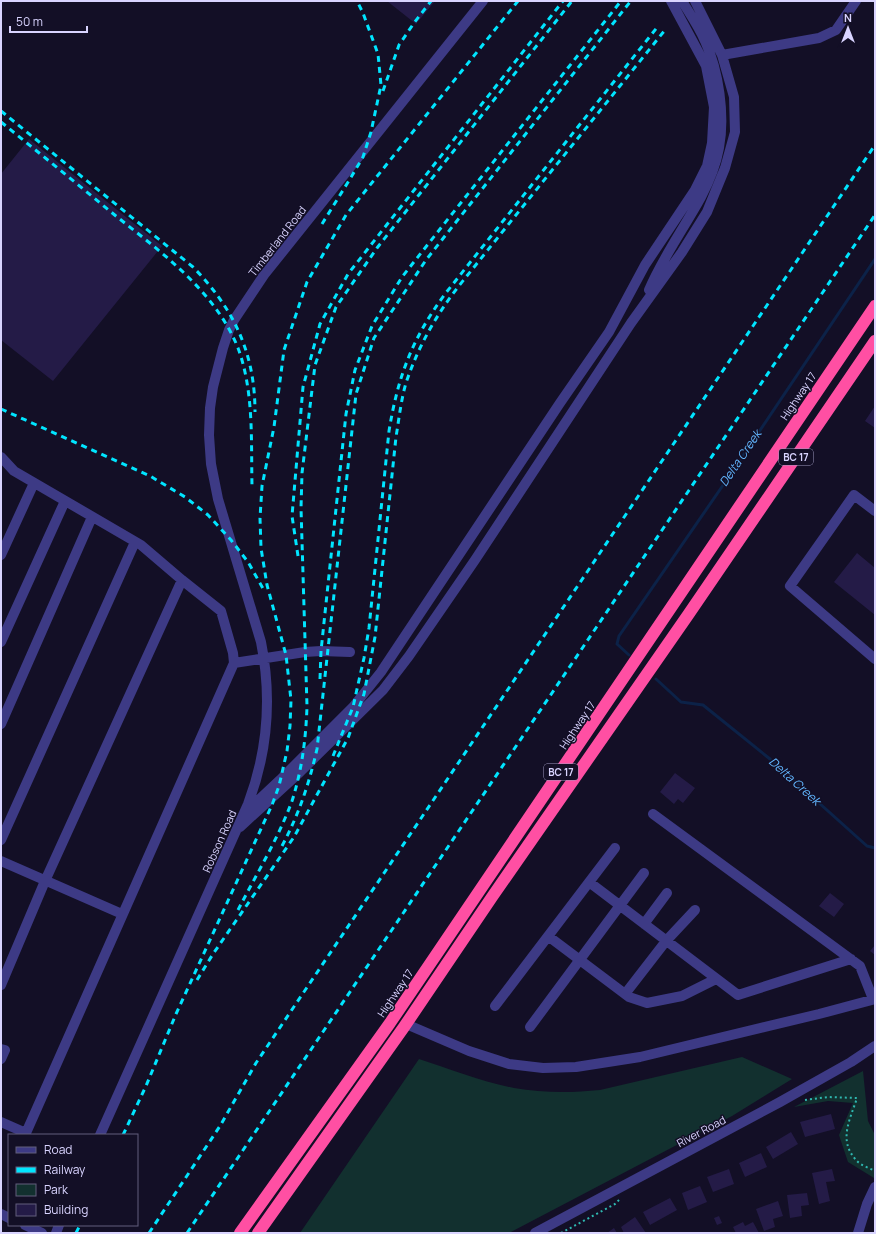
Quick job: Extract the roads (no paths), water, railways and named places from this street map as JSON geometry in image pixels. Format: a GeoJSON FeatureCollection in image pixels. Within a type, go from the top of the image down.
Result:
{"type":"FeatureCollection","features":[{"type":"Feature","properties":{"kind":"highway","name":"Highway 17"},"geometry":{"type":"LineString","coordinates":[[240,1233],[412,991],[875,306]]}},
{"type":"Feature","properties":{"kind":"highway","name":"BC 17"},"geometry":{"type":"LineString","coordinates":[[258,1233],[406,1024],[875,341]]}},
{"type":"Feature","properties":{"kind":"street","name":"Timberland Road"},"geometry":{"type":"LineString","coordinates":[[231,540],[214,481],[209,435],[210,408],[217,368],[229,330],[264,275],[483,1]]}},
{"type":"Feature","properties":{"kind":"street"},"geometry":{"type":"LineString","coordinates":[[244,814],[352,707],[381,672],[609,332],[645,265],[695,190],[706,166],[712,143],[714,107],[706,66],[671,1]]}},
{"type":"Feature","properties":{"kind":"street"},"geometry":{"type":"LineString","coordinates":[[642,308],[657,271],[685,226],[709,182],[719,148],[721,114],[720,93],[715,70],[705,41],[682,1]]}},
{"type":"Feature","properties":{"kind":"street"},"geometry":{"type":"LineString","coordinates":[[237,830],[300,772],[383,690],[409,656],[475,560],[642,308],[682,252],[707,212],[726,168],[735,132],[734,97],[722,55],[695,1]]}},
{"type":"Feature","properties":{"kind":"street"},"geometry":{"type":"LineString","coordinates":[[722,55],[819,38],[836,30],[856,1]]}},
{"type":"Feature","properties":{"kind":"street"},"geometry":{"type":"LineString","coordinates":[[1,458],[14,471],[65,502],[142,545],[182,580],[221,610],[233,653],[234,663],[26,1133],[1,1122]]}},
{"type":"Feature","properties":{"kind":"street"},"geometry":{"type":"LineString","coordinates":[[1,555],[34,483]]}},
{"type":"Feature","properties":{"kind":"street"},"geometry":{"type":"LineString","coordinates":[[875,511],[854,495],[790,586],[875,660]]}},
{"type":"Feature","properties":{"kind":"street"},"geometry":{"type":"LineString","coordinates":[[1,642],[65,502]]}},
{"type":"Feature","properties":{"kind":"street"},"geometry":{"type":"LineString","coordinates":[[1,724],[92,517]]}},
{"type":"Feature","properties":{"kind":"street","name":"Robson Road"},"geometry":{"type":"LineString","coordinates":[[100,1134],[244,814],[255,785],[262,759],[266,734],[267,705],[264,659],[261,642],[231,540]]}},
{"type":"Feature","properties":{"kind":"street"},"geometry":{"type":"LineString","coordinates":[[1,840],[135,542]]}},
{"type":"Feature","properties":{"kind":"street"},"geometry":{"type":"LineString","coordinates":[[1,985],[45,880],[182,580]]}},
{"type":"Feature","properties":{"kind":"street"},"geometry":{"type":"LineString","coordinates":[[234,663],[305,652],[350,652]]}},
{"type":"Feature","properties":{"kind":"street"},"geometry":{"type":"LineString","coordinates":[[406,1024],[469,1051],[508,1064],[542,1068],[576,1067],[640,1057],[819,1014],[874,999],[860,966],[653,814]]}},
{"type":"Feature","properties":{"kind":"street"},"geometry":{"type":"LineString","coordinates":[[495,1006],[615,848]]}},
{"type":"Feature","properties":{"kind":"street"},"geometry":{"type":"LineString","coordinates":[[1,861],[122,914]]}},
{"type":"Feature","properties":{"kind":"street"},"geometry":{"type":"LineString","coordinates":[[530,1027],[644,873]]}},
{"type":"Feature","properties":{"kind":"street"},"geometry":{"type":"LineString","coordinates":[[589,882],[738,995],[851,959]]}},
{"type":"Feature","properties":{"kind":"street"},"geometry":{"type":"LineString","coordinates":[[644,924],[667,893]]}},
{"type":"Feature","properties":{"kind":"street"},"geometry":{"type":"LineString","coordinates":[[625,994],[666,941],[695,910]]}},
{"type":"Feature","properties":{"kind":"street"},"geometry":{"type":"LineString","coordinates":[[548,936],[629,997],[647,1003],[682,996],[716,979]]}},
{"type":"Feature","properties":{"kind":"street","name":"River Road"},"geometry":{"type":"LineString","coordinates":[[536,1233],[851,1062],[875,1046]]}},
{"type":"Feature","properties":{"kind":"street"},"geometry":{"type":"LineString","coordinates":[[1,1048],[5,1050],[1,1059]]}},
{"type":"Feature","properties":{"kind":"street"},"geometry":{"type":"LineString","coordinates":[[855,1233],[875,1186]]}},
{"type":"Feature","properties":{"kind":"street"},"geometry":{"type":"LineString","coordinates":[[27,1226],[42,1233]]}},
{"type":"Feature","properties":{"kind":"waterway","name":"Delta Creek"},"geometry":{"type":"LineString","coordinates":[[629,655],[617,644],[619,636],[728,478],[875,259]]}},
{"type":"Feature","properties":{"kind":"waterway","name":"Delta Creek"},"geometry":{"type":"LineString","coordinates":[[656,679],[681,702],[703,705],[770,759],[867,846],[875,848]]}},
{"type":"Feature","properties":{"kind":"railway"},"geometry":{"type":"LineString","coordinates":[[322,224],[363,157],[371,132],[381,85],[378,54],[357,1]]}},
{"type":"Feature","properties":{"kind":"railway"},"geometry":{"type":"LineString","coordinates":[[383,91],[399,45],[431,1]]}},
{"type":"Feature","properties":{"kind":"railway"},"geometry":{"type":"LineString","coordinates":[[123,1134],[146,1086],[176,1014],[272,805],[279,786],[287,751],[291,700],[286,655],[267,585],[261,548],[260,518],[262,486],[274,427],[284,350],[307,282],[346,215],[518,1]]}},
{"type":"Feature","properties":{"kind":"railway"},"geometry":{"type":"LineString","coordinates":[[298,556],[292,516],[303,387],[320,324],[348,274],[563,1]]}},
{"type":"Feature","properties":{"kind":"railway"},"geometry":{"type":"LineString","coordinates":[[238,910],[274,843],[292,801],[303,754],[307,706],[301,508],[302,473],[315,365],[336,307],[377,248],[572,1]]}},
{"type":"Feature","properties":{"kind":"railway"},"geometry":{"type":"LineString","coordinates":[[320,679],[321,651],[346,414],[355,370],[372,326],[402,277],[621,1]]}},
{"type":"Feature","properties":{"kind":"railway"},"geometry":{"type":"LineString","coordinates":[[282,846],[303,799],[317,749],[356,394],[374,338],[426,260],[630,2]]}},
{"type":"Feature","properties":{"kind":"railway"},"geometry":{"type":"LineString","coordinates":[[333,756],[353,707],[364,658],[369,628],[389,431],[402,375],[415,343],[433,311],[445,294],[659,25]]}},
{"type":"Feature","properties":{"kind":"railway"},"geometry":{"type":"LineString","coordinates":[[197,980],[213,954],[294,837],[348,738],[364,694],[375,637],[400,410],[406,383],[416,357],[435,321],[458,287],[665,30]]}},
{"type":"Feature","properties":{"kind":"railway"},"geometry":{"type":"LineString","coordinates":[[1,111],[193,267],[207,283],[231,316],[246,351],[251,370],[255,412]]}},
{"type":"Feature","properties":{"kind":"railway"},"geometry":{"type":"LineString","coordinates":[[1,122],[166,256],[184,272],[215,308],[228,327],[238,348],[247,381],[251,416],[252,486]]}},
{"type":"Feature","properties":{"kind":"railway"},"geometry":{"type":"LineString","coordinates":[[149,1233],[220,1126],[256,1063],[875,145]]}},
{"type":"Feature","properties":{"kind":"railway"},"geometry":{"type":"LineString","coordinates":[[187,1233],[875,215]]}},
{"type":"Feature","properties":{"kind":"railway"},"geometry":{"type":"LineString","coordinates":[[1,409],[150,476],[185,497],[208,515],[231,540],[248,562],[265,592]]}},
{"type":"Feature","properties":{"kind":"railway"},"geometry":{"type":"LineString","coordinates":[[76,1233],[80,1226]]}}]}
